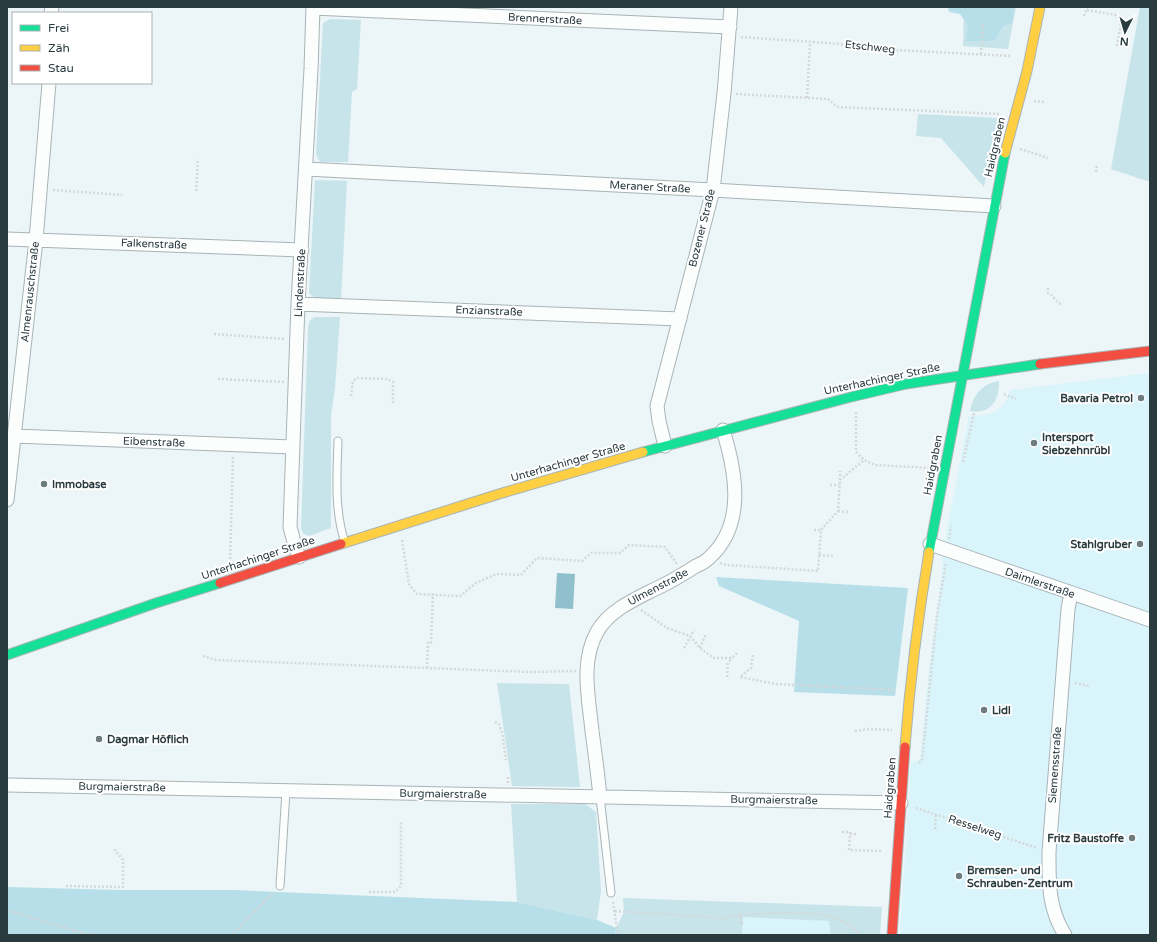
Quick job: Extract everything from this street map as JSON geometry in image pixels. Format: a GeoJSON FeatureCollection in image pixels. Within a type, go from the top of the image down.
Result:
{"type":"FeatureCollection","features":[{"type":"Feature","properties":{"kind":"main road","name":"Haidgraben"},"geometry":{"type":"LineString","coordinates":[[892,935],[909,691],[918,618],[930,544],[994,206],[1006,146],[1027,71],[1040,7]]}},
{"type":"Feature","properties":{"kind":"main road","name":"Unterhachinger Straße"},"geometry":{"type":"LineString","coordinates":[[8,652],[156,603],[499,494],[723,430],[906,384],[1003,369],[1150,351]]}},
{"type":"Feature","properties":{"kind":"street","name":"Bozener Straße"},"geometry":{"type":"LineString","coordinates":[[665,446],[657,406],[712,190],[724,93],[731,7]]}},
{"type":"Feature","properties":{"kind":"street","name":"Brennerstraße"},"geometry":{"type":"LineString","coordinates":[[313,8],[729,32]]}},
{"type":"Feature","properties":{"kind":"street","name":"Lindenstraße"},"geometry":{"type":"LineString","coordinates":[[300,557],[290,527],[298,304],[302,250],[313,8]]}},
{"type":"Feature","properties":{"kind":"street","name":"Almenrauschstraße"},"geometry":{"type":"LineString","coordinates":[[7,500],[36,240],[49,84]]}},
{"type":"Feature","properties":{"kind":"street","name":"Meraner Straße"},"geometry":{"type":"LineString","coordinates":[[306,169],[994,206]]}},
{"type":"Feature","properties":{"kind":"street","name":"Falkenstraße"},"geometry":{"type":"LineString","coordinates":[[7,239],[302,250]]}},
{"type":"Feature","properties":{"kind":"street","name":"Enzianstraße"},"geometry":{"type":"LineString","coordinates":[[298,304],[680,319]]}},
{"type":"Feature","properties":{"kind":"street","name":"Ulmenstraße"},"geometry":{"type":"LineString","coordinates":[[600,797],[587,685],[589,652],[597,632],[611,615],[629,602],[666,584],[709,558],[721,544],[733,518],[736,494],[732,466],[723,430]]}},
{"type":"Feature","properties":{"kind":"street","name":"Eibenstraße"},"geometry":{"type":"LineString","coordinates":[[14,436],[294,447]]}},
{"type":"Feature","properties":{"kind":"street","name":"Daimlerstraße"},"geometry":{"type":"LineString","coordinates":[[930,544],[1150,620]]}},
{"type":"Feature","properties":{"kind":"street","name":"Siemensstraße"},"geometry":{"type":"LineString","coordinates":[[1065,935],[1056,917],[1051,901],[1049,882],[1049,852],[1068,609],[1071,593]]}},
{"type":"Feature","properties":{"kind":"street","name":"Burgmaierstraße"},"geometry":{"type":"LineString","coordinates":[[7,785],[901,803]]}},
{"type":"Feature","properties":{"kind":"lane"},"geometry":{"type":"LineString","coordinates":[[338,441],[336,504],[340,529],[345,543]]}},
{"type":"Feature","properties":{"kind":"lane"},"geometry":{"type":"LineString","coordinates":[[280,886],[286,791]]}},
{"type":"Feature","properties":{"kind":"lane"},"geometry":{"type":"LineString","coordinates":[[600,797],[611,894]]}},
{"type":"Feature","properties":{"kind":"path"},"geometry":{"type":"LineString","coordinates":[[1084,16],[1087,8],[1122,16],[1117,47]]}},
{"type":"Feature","properties":{"kind":"path"},"geometry":{"type":"LineString","coordinates":[[981,54],[983,22]]}},
{"type":"Feature","properties":{"kind":"path","name":"Etschweg"},"geometry":{"type":"LineString","coordinates":[[729,32],[810,42],[841,44],[855,48],[1011,56]]}},
{"type":"Feature","properties":{"kind":"path"},"geometry":{"type":"LineString","coordinates":[[808,98],[810,42]]}},
{"type":"Feature","properties":{"kind":"path"},"geometry":{"type":"LineString","coordinates":[[724,93],[828,99],[838,107],[988,114]]}},
{"type":"Feature","properties":{"kind":"path"},"geometry":{"type":"LineString","coordinates":[[1030,100],[1044,102]]}},
{"type":"Feature","properties":{"kind":"path"},"geometry":{"type":"LineString","coordinates":[[1023,150],[1048,158]]}},
{"type":"Feature","properties":{"kind":"path"},"geometry":{"type":"LineString","coordinates":[[196,191],[198,159]]}},
{"type":"Feature","properties":{"kind":"path"},"geometry":{"type":"LineString","coordinates":[[1096,172],[1097,164]]}},
{"type":"Feature","properties":{"kind":"path"},"geometry":{"type":"LineString","coordinates":[[48,190],[122,195]]}},
{"type":"Feature","properties":{"kind":"path"},"geometry":{"type":"LineString","coordinates":[[1048,288],[1048,293],[1053,295],[1057,302],[1062,305]]}},
{"type":"Feature","properties":{"kind":"path"},"geometry":{"type":"LineString","coordinates":[[214,334],[297,340]]}},
{"type":"Feature","properties":{"kind":"path"},"geometry":{"type":"LineString","coordinates":[[351,396],[353,380],[357,378],[387,379],[393,382],[393,404]]}},
{"type":"Feature","properties":{"kind":"path"},"geometry":{"type":"LineString","coordinates":[[218,379],[295,383]]}},
{"type":"Feature","properties":{"kind":"path"},"geometry":{"type":"LineString","coordinates":[[1004,394],[1016,399]]}},
{"type":"Feature","properties":{"kind":"path"},"geometry":{"type":"LineString","coordinates":[[857,413],[856,452],[864,460],[875,465],[944,469]]}},
{"type":"Feature","properties":{"kind":"path"},"geometry":{"type":"LineString","coordinates":[[962,468],[974,413]]}},
{"type":"Feature","properties":{"kind":"path"},"geometry":{"type":"LineString","coordinates":[[230,564],[234,445]]}},
{"type":"Feature","properties":{"kind":"path"},"geometry":{"type":"LineString","coordinates":[[840,480],[864,460]]}},
{"type":"Feature","properties":{"kind":"path"},"geometry":{"type":"LineString","coordinates":[[709,558],[727,565],[818,571],[821,530],[838,511],[840,471]]}},
{"type":"Feature","properties":{"kind":"path"},"geometry":{"type":"LineString","coordinates":[[830,485],[839,485]]}},
{"type":"Feature","properties":{"kind":"path"},"geometry":{"type":"LineString","coordinates":[[838,511],[848,512]]}},
{"type":"Feature","properties":{"kind":"path"},"geometry":{"type":"LineString","coordinates":[[917,764],[922,761],[937,615],[952,519]]}},
{"type":"Feature","properties":{"kind":"path"},"geometry":{"type":"LineString","coordinates":[[396,526],[402,542],[409,584],[417,594],[460,596],[476,584],[496,574],[521,575],[537,558],[582,561],[591,553],[620,553],[629,545],[665,547],[677,564]]}},
{"type":"Feature","properties":{"kind":"path"},"geometry":{"type":"LineString","coordinates":[[814,530],[821,530]]}},
{"type":"Feature","properties":{"kind":"path"},"geometry":{"type":"LineString","coordinates":[[819,555],[835,556]]}},
{"type":"Feature","properties":{"kind":"path"},"geometry":{"type":"LineString","coordinates":[[427,668],[428,643],[431,643],[433,594]]}},
{"type":"Feature","properties":{"kind":"path"},"geometry":{"type":"LineString","coordinates":[[629,602],[667,628],[690,636],[700,648],[713,658],[732,658]]}},
{"type":"Feature","properties":{"kind":"path"},"geometry":{"type":"LineString","coordinates":[[684,648],[694,630]]}},
{"type":"Feature","properties":{"kind":"path"},"geometry":{"type":"LineString","coordinates":[[700,648],[706,634]]}},
{"type":"Feature","properties":{"kind":"path"},"geometry":{"type":"LineString","coordinates":[[727,677],[728,663],[738,652]]}},
{"type":"Feature","properties":{"kind":"path"},"geometry":{"type":"LineString","coordinates":[[753,655],[752,668],[740,677],[776,684],[909,691]]}},
{"type":"Feature","properties":{"kind":"path"},"geometry":{"type":"LineString","coordinates":[[203,656],[216,660],[531,672],[587,670]]}},
{"type":"Feature","properties":{"kind":"path"},"geometry":{"type":"LineString","coordinates":[[495,722],[499,724],[502,732],[506,760]]}},
{"type":"Feature","properties":{"kind":"path"},"geometry":{"type":"LineString","coordinates":[[855,731],[868,729],[889,729]]}},
{"type":"Feature","properties":{"kind":"path","name":"Resselweg"},"geometry":{"type":"LineString","coordinates":[[901,803],[1049,852]]}},
{"type":"Feature","properties":{"kind":"path"},"geometry":{"type":"LineString","coordinates":[[935,829],[936,815]]}},
{"type":"Feature","properties":{"kind":"path"},"geometry":{"type":"LineString","coordinates":[[369,892],[395,892],[401,886],[401,822]]}},
{"type":"Feature","properties":{"kind":"path"},"geometry":{"type":"LineString","coordinates":[[842,832],[856,834]]}},
{"type":"Feature","properties":{"kind":"path"},"geometry":{"type":"LineString","coordinates":[[850,834],[849,850],[885,851]]}},
{"type":"Feature","properties":{"kind":"path"},"geometry":{"type":"LineString","coordinates":[[66,886],[123,887],[123,860],[114,849]]}},
{"type":"Feature","properties":{"kind":"path"},"geometry":{"type":"LineString","coordinates":[[232,935],[280,886]]}},
{"type":"Feature","properties":{"kind":"path"},"geometry":{"type":"LineString","coordinates":[[7,910],[82,933],[96,935]]}},
{"type":"Feature","properties":{"kind":"path"},"geometry":{"type":"LineString","coordinates":[[618,935],[615,911],[724,918],[741,915],[805,913],[830,916],[848,924],[859,935]]}},
{"type":"Feature","properties":{"kind":"path"},"geometry":{"type":"LineString","coordinates":[[741,915],[740,924],[743,924]]}},
{"type":"Feature","properties":{"kind":"shaded area"},"geometry":{"type":"Polygon","coordinates":[[[948,7],[1014,7],[1012,23],[1003,26],[994,41],[966,41],[968,25],[960,14],[949,12],[948,7]]]}},
{"type":"Feature","properties":{"kind":"shaded area"},"geometry":{"type":"Polygon","coordinates":[[[964,7],[1016,7],[1008,49],[963,46],[964,7]]]}},
{"type":"Feature","properties":{"kind":"shaded area"},"geometry":{"type":"Polygon","coordinates":[[[1140,7],[1150,7],[1150,182],[1111,169],[1140,7]]]}},
{"type":"Feature","properties":{"kind":"shaded area"},"geometry":{"type":"Polygon","coordinates":[[[330,19],[361,20],[357,89],[352,92],[348,162],[321,162],[316,154],[323,23],[330,19]]]}},
{"type":"Feature","properties":{"kind":"shaded area"},"geometry":{"type":"Polygon","coordinates":[[[918,114],[998,118],[984,187],[941,138],[916,136],[918,114]]]}},
{"type":"Feature","properties":{"kind":"shaded area"},"geometry":{"type":"Polygon","coordinates":[[[315,180],[347,181],[341,302],[318,301],[309,293],[315,180]]]}},
{"type":"Feature","properties":{"kind":"shaded area"},"geometry":{"type":"Polygon","coordinates":[[[315,317],[340,317],[335,388],[331,415],[331,528],[309,536],[304,534],[301,529],[308,327],[310,320],[315,317]]]}},
{"type":"Feature","properties":{"kind":"shaded area"},"geometry":{"type":"Polygon","coordinates":[[[1150,373],[1150,935],[900,935],[911,763],[920,759],[930,661],[943,566],[942,563],[969,416],[991,414],[1001,407],[1007,399],[1010,390],[1150,373]]]}},
{"type":"Feature","properties":{"kind":"shaded area"},"geometry":{"type":"Polygon","coordinates":[[[999,381],[998,394],[992,405],[983,411],[970,411],[976,395],[988,384],[999,381]]]}},
{"type":"Feature","properties":{"kind":"shaded area"},"geometry":{"type":"Polygon","coordinates":[[[557,573],[575,574],[573,609],[555,608],[557,573]]]}},
{"type":"Feature","properties":{"kind":"shaded area"},"geometry":{"type":"Polygon","coordinates":[[[716,577],[908,588],[895,696],[794,692],[799,621],[719,586],[716,577]]]}},
{"type":"Feature","properties":{"kind":"shaded area"},"geometry":{"type":"Polygon","coordinates":[[[497,683],[569,684],[580,787],[512,786],[497,683]]]}},
{"type":"Feature","properties":{"kind":"shaded area"},"geometry":{"type":"Polygon","coordinates":[[[511,804],[585,804],[596,812],[601,891],[597,920],[517,902],[511,804]]]}},
{"type":"Feature","properties":{"kind":"shaded area"},"geometry":{"type":"Polygon","coordinates":[[[7,887],[120,890],[233,890],[517,902],[597,920],[616,928],[615,935],[7,935],[7,887]]]}},
{"type":"Feature","properties":{"kind":"shaded area"},"geometry":{"type":"Polygon","coordinates":[[[623,898],[882,907],[880,935],[831,935],[829,921],[743,917],[742,935],[615,935],[616,928],[624,912],[623,898]]]}},
{"type":"Feature","properties":{"kind":"shaded area"},"geometry":{"type":"Polygon","coordinates":[[[743,917],[830,921],[831,935],[742,935],[743,917]]]}},
{"type":"Feature","properties":{"kind":"traffic: fast"},"geometry":{"type":"LineString","coordinates":[[929,552],[1005,153]]}},
{"type":"Feature","properties":{"kind":"traffic: fast"},"geometry":{"type":"LineString","coordinates":[[643,452],[906,384],[1040,364]]}},
{"type":"Feature","properties":{"kind":"traffic: fast"},"geometry":{"type":"LineString","coordinates":[[7,655],[156,603],[220,583]]}},
{"type":"Feature","properties":{"kind":"traffic: slow"},"geometry":{"type":"LineString","coordinates":[[1005,153],[1027,71],[1040,7]]}},
{"type":"Feature","properties":{"kind":"traffic: slow"},"geometry":{"type":"LineString","coordinates":[[341,544],[499,494],[643,452]]}},
{"type":"Feature","properties":{"kind":"traffic: slow"},"geometry":{"type":"LineString","coordinates":[[905,747],[915,649],[929,552]]}},
{"type":"Feature","properties":{"kind":"traffic: jam"},"geometry":{"type":"LineString","coordinates":[[1040,364],[1150,351]]}},
{"type":"Feature","properties":{"kind":"traffic: jam"},"geometry":{"type":"LineString","coordinates":[[220,583],[341,544]]}},
{"type":"Feature","properties":{"kind":"traffic: jam"},"geometry":{"type":"LineString","coordinates":[[892,935],[905,747]]}},
{"type":"Feature","properties":{"kind":"place","name":"Bavaria Petrol"},"geometry":{"type":"Point","coordinates":[1141,398]}},
{"type":"Feature","properties":{"kind":"place","name":"Intersport Siebzehnrübl"},"geometry":{"type":"Point","coordinates":[1034,443]}},
{"type":"Feature","properties":{"kind":"place","name":"Immobase"},"geometry":{"type":"Point","coordinates":[44,484]}},
{"type":"Feature","properties":{"kind":"place","name":"Stahlgruber"},"geometry":{"type":"Point","coordinates":[1140,544]}},
{"type":"Feature","properties":{"kind":"place","name":"Lidl"},"geometry":{"type":"Point","coordinates":[984,710]}},
{"type":"Feature","properties":{"kind":"place","name":"Dagmar Höflich"},"geometry":{"type":"Point","coordinates":[99,739]}},
{"type":"Feature","properties":{"kind":"place","name":"Fritz Baustoffe"},"geometry":{"type":"Point","coordinates":[1132,838]}},
{"type":"Feature","properties":{"kind":"place","name":"Bremsen- und Schrauben-Zentrum"},"geometry":{"type":"Point","coordinates":[959,876]}}]}
